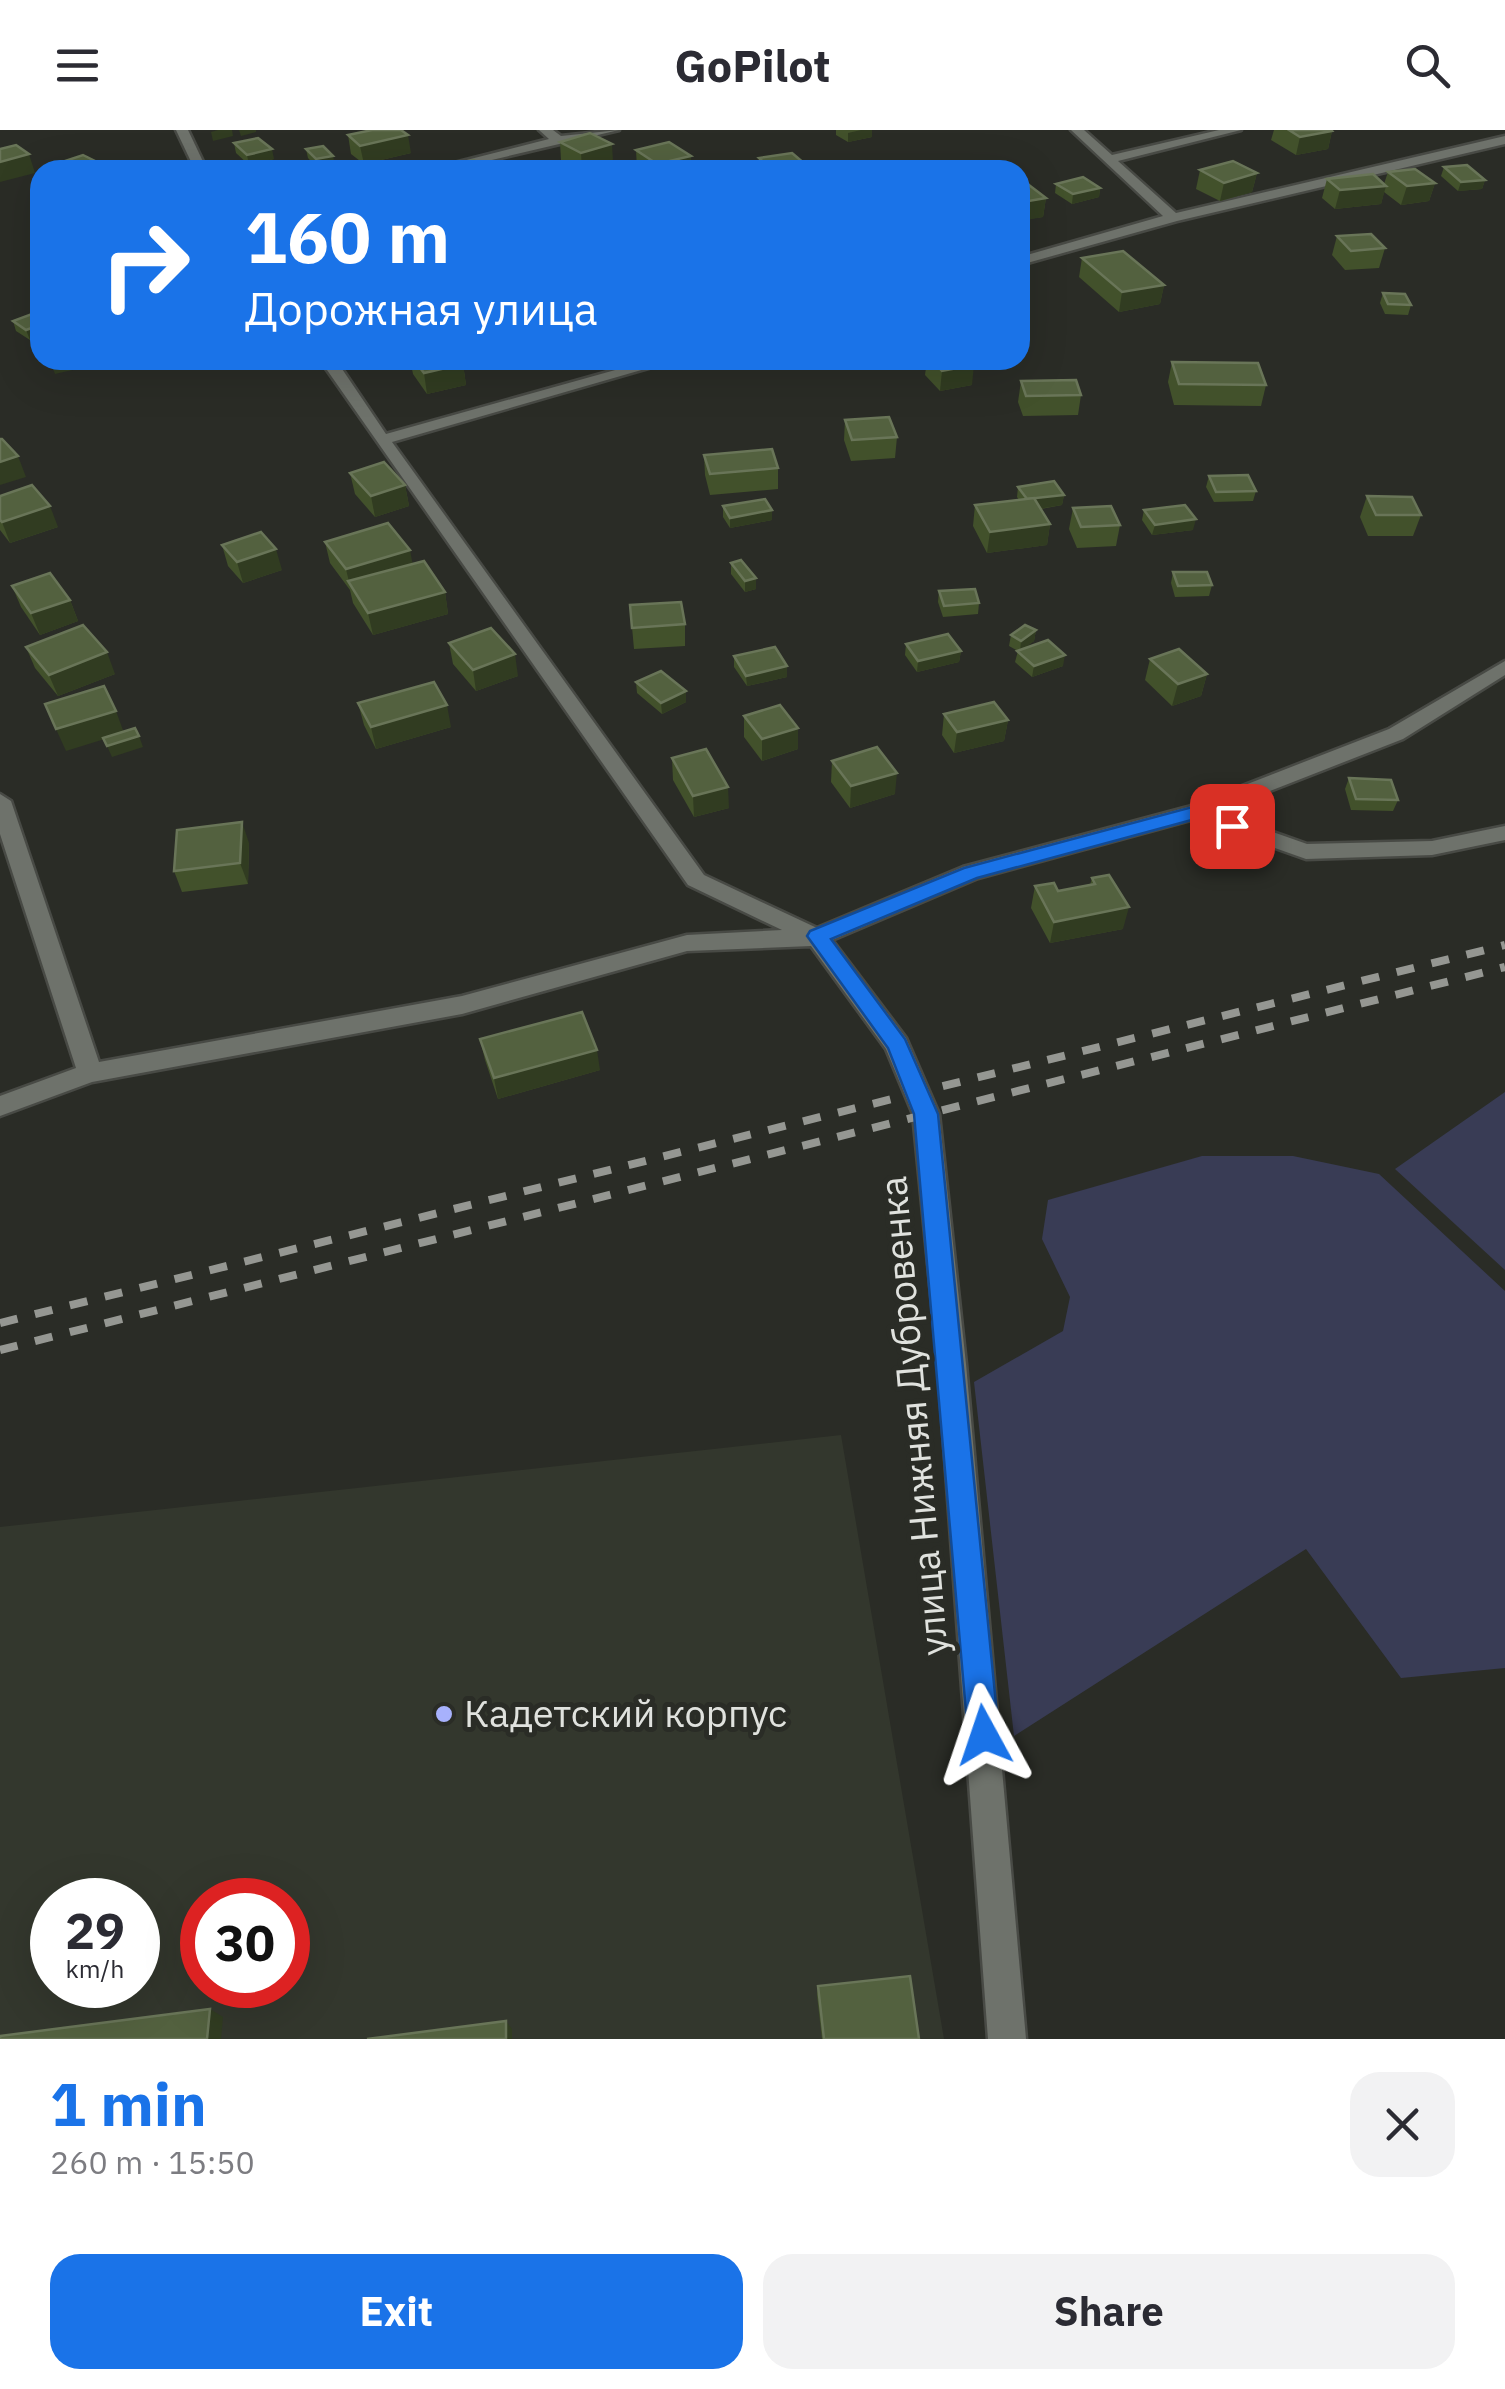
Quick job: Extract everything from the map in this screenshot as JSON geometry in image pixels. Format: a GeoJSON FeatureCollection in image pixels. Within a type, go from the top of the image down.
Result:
{"type":"FeatureCollection","features":[{"type":"Feature","properties":{"kind":"street"},"geometry":{"type":"LineString","coordinates":[[182,130],[197,160]]}},
{"type":"Feature","properties":{"kind":"street"},"geometry":{"type":"LineString","coordinates":[[545,130],[559,140]]}},
{"type":"Feature","properties":{"kind":"street"},"geometry":{"type":"LineString","coordinates":[[475,160],[613,130]]}},
{"type":"Feature","properties":{"kind":"street"},"geometry":{"type":"LineString","coordinates":[[1077,130],[1172,218]]}},
{"type":"Feature","properties":{"kind":"street"},"geometry":{"type":"LineString","coordinates":[[1109,159],[1235,130]]}},
{"type":"Feature","properties":{"kind":"street"},"geometry":{"type":"LineString","coordinates":[[1030,258],[1172,218],[1505,140]]}},
{"type":"Feature","properties":{"kind":"street"},"geometry":{"type":"LineString","coordinates":[[335,370],[696,880],[817,936]]}},
{"type":"Feature","properties":{"kind":"street"},"geometry":{"type":"LineString","coordinates":[[382,440],[632,370]]}},
{"type":"Feature","properties":{"kind":"street"},"geometry":{"type":"LineString","coordinates":[[0,1106],[90,1073],[462,1005],[686,943],[817,936],[971,872],[1196,812],[1396,734],[1505,667]]}},
{"type":"Feature","properties":{"kind":"street"},"geometry":{"type":"LineString","coordinates":[[0,801],[90,1073]]}},
{"type":"Feature","properties":{"kind":"street"},"geometry":{"type":"LineString","coordinates":[[1196,812],[1306,852],[1432,848],[1505,833]]}},
{"type":"Feature","properties":{"kind":"street","name":"улица Нижняя Дубровенка"},"geometry":{"type":"LineString","coordinates":[[817,936],[897,1045],[926,1114],[953,1384],[1008,2039]]}},
{"type":"Feature","properties":{"kind":"shaded area"},"geometry":{"type":"Polygon","coordinates":[[[1505,1092],[1505,1270],[1395,1169],[1505,1092]]]}},
{"type":"Feature","properties":{"kind":"shaded area"},"geometry":{"type":"Polygon","coordinates":[[[1202,1156],[1293,1156],[1379,1174],[1505,1291],[1505,1668],[1401,1678],[1306,1549],[1014,1736],[974,1382],[1063,1331],[1070,1297],[1042,1239],[1048,1200],[1202,1156]]]}},
{"type":"Feature","properties":{"kind":"shaded area","name":"Кадетский корпус"},"geometry":{"type":"Polygon","coordinates":[[[841,1435],[944,2039],[0,2039],[0,1527],[841,1435]]]}},
{"type":"Feature","properties":{"kind":"building"},"geometry":{"type":"Polygon","coordinates":[[[401,130],[408,135],[360,146],[348,135],[401,130]]]}},
{"type":"Feature","properties":{"kind":"building"},"geometry":{"type":"Polygon","coordinates":[[[1289,130],[1331,130],[1332,131],[1300,137],[1289,130]]]}},
{"type":"Feature","properties":{"kind":"building"},"geometry":{"type":"Polygon","coordinates":[[[590,133],[612,144],[581,153],[560,142],[590,133]]]}},
{"type":"Feature","properties":{"kind":"building"},"geometry":{"type":"Polygon","coordinates":[[[258,138],[272,149],[247,155],[234,143],[258,138]]]}},
{"type":"Feature","properties":{"kind":"building"},"geometry":{"type":"Polygon","coordinates":[[[669,142],[691,156],[651,160],[636,150],[669,142]]]}},
{"type":"Feature","properties":{"kind":"building"},"geometry":{"type":"Polygon","coordinates":[[[16,145],[29,154],[0,162],[0,149],[16,145]]]}},
{"type":"Feature","properties":{"kind":"building"},"geometry":{"type":"Polygon","coordinates":[[[323,146],[333,156],[316,159],[306,149],[323,146]]]}},
{"type":"Feature","properties":{"kind":"building"},"geometry":{"type":"Polygon","coordinates":[[[792,153],[800,160],[761,160],[792,153]]]}},
{"type":"Feature","properties":{"kind":"building"},"geometry":{"type":"Polygon","coordinates":[[[1233,161],[1257,173],[1224,183],[1200,170],[1233,161]]]}},
{"type":"Feature","properties":{"kind":"building"},"geometry":{"type":"Polygon","coordinates":[[[1467,165],[1485,180],[1461,182],[1444,167],[1467,165]]]}},
{"type":"Feature","properties":{"kind":"building"},"geometry":{"type":"Polygon","coordinates":[[[1415,169],[1435,183],[1407,186],[1388,172],[1415,169]]]}},
{"type":"Feature","properties":{"kind":"building"},"geometry":{"type":"Polygon","coordinates":[[[1373,174],[1386,186],[1340,190],[1327,179],[1373,174]]]}},
{"type":"Feature","properties":{"kind":"building"},"geometry":{"type":"Polygon","coordinates":[[[1083,177],[1100,188],[1073,194],[1056,184],[1083,177]]]}},
{"type":"Feature","properties":{"kind":"building"},"geometry":{"type":"Polygon","coordinates":[[[1030,186],[1046,198],[1030,201],[1030,186]]]}},
{"type":"Feature","properties":{"kind":"building"},"geometry":{"type":"Polygon","coordinates":[[[1371,234],[1385,248],[1351,251],[1337,236],[1371,234]]]}},
{"type":"Feature","properties":{"kind":"building"},"geometry":{"type":"Polygon","coordinates":[[[1123,251],[1164,285],[1122,292],[1082,258],[1123,251]]]}},
{"type":"Feature","properties":{"kind":"building"},"geometry":{"type":"Polygon","coordinates":[[[1383,293],[1405,294],[1411,305],[1388,304],[1383,293]]]}},
{"type":"Feature","properties":{"kind":"building"},"geometry":{"type":"Polygon","coordinates":[[[30,315],[30,329],[26,330],[13,321],[30,315]]]}},
{"type":"Feature","properties":{"kind":"building"},"geometry":{"type":"Polygon","coordinates":[[[1172,362],[1258,363],[1266,385],[1179,384],[1172,362]]]}},
{"type":"Feature","properties":{"kind":"building"},"geometry":{"type":"Polygon","coordinates":[[[1076,380],[1081,395],[1026,396],[1021,381],[1076,380]]]}},
{"type":"Feature","properties":{"kind":"building"},"geometry":{"type":"Polygon","coordinates":[[[889,417],[897,437],[852,440],[845,420],[889,417]]]}},
{"type":"Feature","properties":{"kind":"building"},"geometry":{"type":"Polygon","coordinates":[[[2,439],[18,456],[0,462],[2,439]]]}},
{"type":"Feature","properties":{"kind":"building"},"geometry":{"type":"Polygon","coordinates":[[[772,449],[778,468],[710,474],[704,455],[772,449]]]}},
{"type":"Feature","properties":{"kind":"building"},"geometry":{"type":"Polygon","coordinates":[[[384,462],[405,485],[371,496],[350,473],[384,462]]]}},
{"type":"Feature","properties":{"kind":"building"},"geometry":{"type":"Polygon","coordinates":[[[1248,475],[1256,491],[1216,492],[1209,476],[1248,475]]]}},
{"type":"Feature","properties":{"kind":"building"},"geometry":{"type":"Polygon","coordinates":[[[1054,481],[1064,495],[1027,499],[1018,487],[1054,481]]]}},
{"type":"Feature","properties":{"kind":"building"},"geometry":{"type":"Polygon","coordinates":[[[32,485],[50,506],[2,522],[0,496],[32,485]]]}},
{"type":"Feature","properties":{"kind":"building"},"geometry":{"type":"Polygon","coordinates":[[[1367,496],[1412,497],[1421,515],[1376,515],[1367,496]]]}},
{"type":"Feature","properties":{"kind":"building"},"geometry":{"type":"Polygon","coordinates":[[[1034,498],[1050,524],[990,532],[975,505],[1034,498]]]}},
{"type":"Feature","properties":{"kind":"building"},"geometry":{"type":"Polygon","coordinates":[[[765,499],[772,510],[730,518],[723,506],[765,499]]]}},
{"type":"Feature","properties":{"kind":"building"},"geometry":{"type":"Polygon","coordinates":[[[1185,505],[1196,519],[1155,525],[1144,510],[1185,505]]]}},
{"type":"Feature","properties":{"kind":"building"},"geometry":{"type":"Polygon","coordinates":[[[1111,506],[1120,525],[1081,527],[1073,508],[1111,506]]]}},
{"type":"Feature","properties":{"kind":"building"},"geometry":{"type":"Polygon","coordinates":[[[388,523],[410,550],[346,569],[325,542],[388,523]]]}},
{"type":"Feature","properties":{"kind":"building"},"geometry":{"type":"Polygon","coordinates":[[[261,532],[276,549],[237,562],[222,545],[261,532]]]}},
{"type":"Feature","properties":{"kind":"building"},"geometry":{"type":"Polygon","coordinates":[[[741,560],[756,578],[745,581],[731,563],[741,560]]]}},
{"type":"Feature","properties":{"kind":"building"},"geometry":{"type":"Polygon","coordinates":[[[424,561],[445,592],[368,613],[348,581],[424,561]]]}},
{"type":"Feature","properties":{"kind":"building"},"geometry":{"type":"Polygon","coordinates":[[[1173,572],[1207,572],[1212,585],[1178,586],[1173,572]]]}},
{"type":"Feature","properties":{"kind":"building"},"geometry":{"type":"Polygon","coordinates":[[[50,573],[70,600],[31,613],[12,586],[50,573]]]}},
{"type":"Feature","properties":{"kind":"building"},"geometry":{"type":"Polygon","coordinates":[[[975,589],[979,603],[944,606],[939,591],[975,589]]]}},
{"type":"Feature","properties":{"kind":"building"},"geometry":{"type":"Polygon","coordinates":[[[681,602],[685,624],[632,628],[630,605],[681,602]]]}},
{"type":"Feature","properties":{"kind":"building"},"geometry":{"type":"Polygon","coordinates":[[[83,625],[107,652],[49,675],[26,647],[83,625]]]}},
{"type":"Feature","properties":{"kind":"building"},"geometry":{"type":"Polygon","coordinates":[[[1025,625],[1036,630],[1021,641],[1011,635],[1025,625]]]}},
{"type":"Feature","properties":{"kind":"building"},"geometry":{"type":"Polygon","coordinates":[[[491,628],[515,654],[473,670],[449,643],[491,628]]]}},
{"type":"Feature","properties":{"kind":"building"},"geometry":{"type":"Polygon","coordinates":[[[948,634],[961,651],[918,661],[906,644],[948,634]]]}},
{"type":"Feature","properties":{"kind":"building"},"geometry":{"type":"Polygon","coordinates":[[[1048,640],[1065,655],[1034,666],[1017,651],[1048,640]]]}},
{"type":"Feature","properties":{"kind":"building"},"geometry":{"type":"Polygon","coordinates":[[[775,647],[787,666],[746,676],[734,656],[775,647]]]}},
{"type":"Feature","properties":{"kind":"building"},"geometry":{"type":"Polygon","coordinates":[[[1179,649],[1207,674],[1178,684],[1150,659],[1179,649]]]}},
{"type":"Feature","properties":{"kind":"building"},"geometry":{"type":"Polygon","coordinates":[[[661,671],[686,691],[661,703],[636,682],[661,671]]]}},
{"type":"Feature","properties":{"kind":"building"},"geometry":{"type":"Polygon","coordinates":[[[434,682],[447,705],[371,727],[358,703],[434,682]]]}},
{"type":"Feature","properties":{"kind":"building"},"geometry":{"type":"Polygon","coordinates":[[[104,686],[116,711],[56,729],[45,704],[104,686]]]}},
{"type":"Feature","properties":{"kind":"building"},"geometry":{"type":"Polygon","coordinates":[[[994,702],[1008,720],[957,732],[944,714],[994,702]]]}},
{"type":"Feature","properties":{"kind":"building"},"geometry":{"type":"Polygon","coordinates":[[[780,705],[798,728],[762,739],[744,716],[780,705]]]}},
{"type":"Feature","properties":{"kind":"building"},"geometry":{"type":"Polygon","coordinates":[[[135,728],[139,736],[107,746],[103,738],[135,728]]]}},
{"type":"Feature","properties":{"kind":"building"},"geometry":{"type":"Polygon","coordinates":[[[877,747],[897,773],[851,786],[832,761],[877,747]]]}},
{"type":"Feature","properties":{"kind":"building"},"geometry":{"type":"Polygon","coordinates":[[[706,749],[728,787],[693,796],[672,758],[706,749]]]}},
{"type":"Feature","properties":{"kind":"building"},"geometry":{"type":"Polygon","coordinates":[[[1349,778],[1391,780],[1398,800],[1356,799],[1349,778]]]}},
{"type":"Feature","properties":{"kind":"building"},"geometry":{"type":"Polygon","coordinates":[[[242,822],[240,863],[174,871],[177,830],[242,822]]]}},
{"type":"Feature","properties":{"kind":"building"},"geometry":{"type":"Polygon","coordinates":[[[1109,875],[1129,907],[1054,922],[1035,886],[1054,883],[1058,891],[1095,884],[1092,878],[1109,875]]]}},
{"type":"Feature","properties":{"kind":"building"},"geometry":{"type":"Polygon","coordinates":[[[582,1012],[597,1050],[494,1078],[480,1039],[582,1012]]]}},
{"type":"Feature","properties":{"kind":"building"},"geometry":{"type":"Polygon","coordinates":[[[910,1976],[919,2039],[824,2039],[818,1986],[910,1976]]]}},
{"type":"Feature","properties":{"kind":"building"},"geometry":{"type":"Polygon","coordinates":[[[210,2009],[207,2039],[0,2039],[0,2036],[210,2009]]]}},
{"type":"Feature","properties":{"kind":"building"},"geometry":{"type":"Polygon","coordinates":[[[506,2021],[506,2039],[367,2039],[506,2021]]]}},
{"type":"Feature","properties":{"kind":"railway"},"geometry":{"type":"LineString","coordinates":[[0,1323],[1505,945]]}},
{"type":"Feature","properties":{"kind":"railway"},"geometry":{"type":"LineString","coordinates":[[0,1350],[1505,967]]}},
{"type":"Feature","properties":{"kind":"place","name":"Кадетский корпус"},"geometry":{"type":"Point","coordinates":[444,1714]}},
{"type":"Feature","properties":{"kind":"route"},"geometry":{"type":"LineString","coordinates":[[984,1735],[926,1114],[897,1045],[817,936],[971,872],[1196,812],[1232,826]]}}]}
